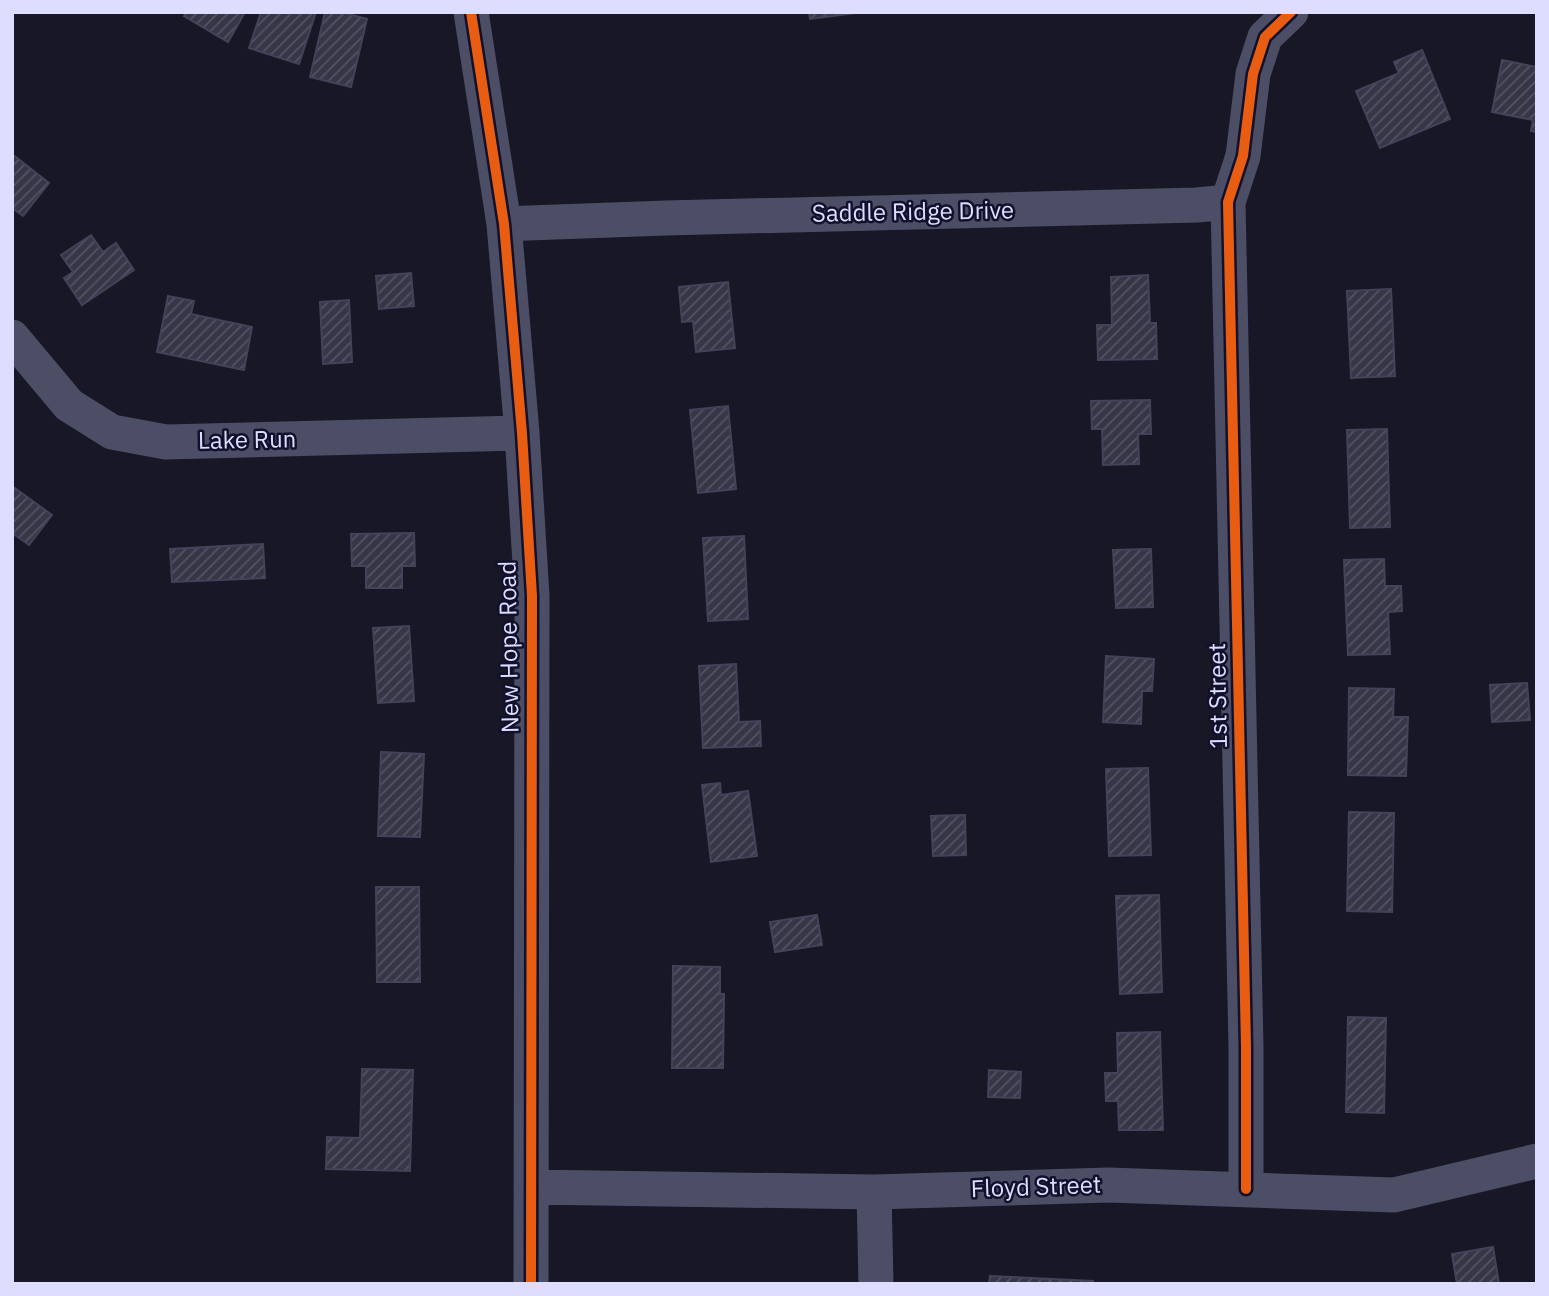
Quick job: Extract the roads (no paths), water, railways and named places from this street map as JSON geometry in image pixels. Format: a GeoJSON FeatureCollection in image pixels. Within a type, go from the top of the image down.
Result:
{"type":"FeatureCollection","features":[{"type":"Feature","properties":{"kind":"street","name":"New Hope Road"},"geometry":{"type":"LineString","coordinates":[[471,12],[504,224],[522,433],[532,596],[531,1284]]}},
{"type":"Feature","properties":{"kind":"street"},"geometry":{"type":"LineString","coordinates":[[1228,202],[1243,156],[1252,74],[1265,37],[1291,12]]}},
{"type":"Feature","properties":{"kind":"street","name":"Saddle Ridge Drive"},"geometry":{"type":"LineString","coordinates":[[504,224],[1228,202]]}},
{"type":"Feature","properties":{"kind":"street","name":"1st Street"},"geometry":{"type":"LineString","coordinates":[[1228,202],[1246,1189]]}},
{"type":"Feature","properties":{"kind":"street","name":"Lake Run"},"geometry":{"type":"LineString","coordinates":[[12,337],[69,405],[112,432],[166,442],[522,433]]}},
{"type":"Feature","properties":{"kind":"street","name":"Floyd Street"},"geometry":{"type":"LineString","coordinates":[[531,1187],[874,1192],[1109,1185],[1394,1195],[1537,1161]]}},
{"type":"Feature","properties":{"kind":"street"},"geometry":{"type":"LineString","coordinates":[[874,1192],[876,1284]]}}]}
